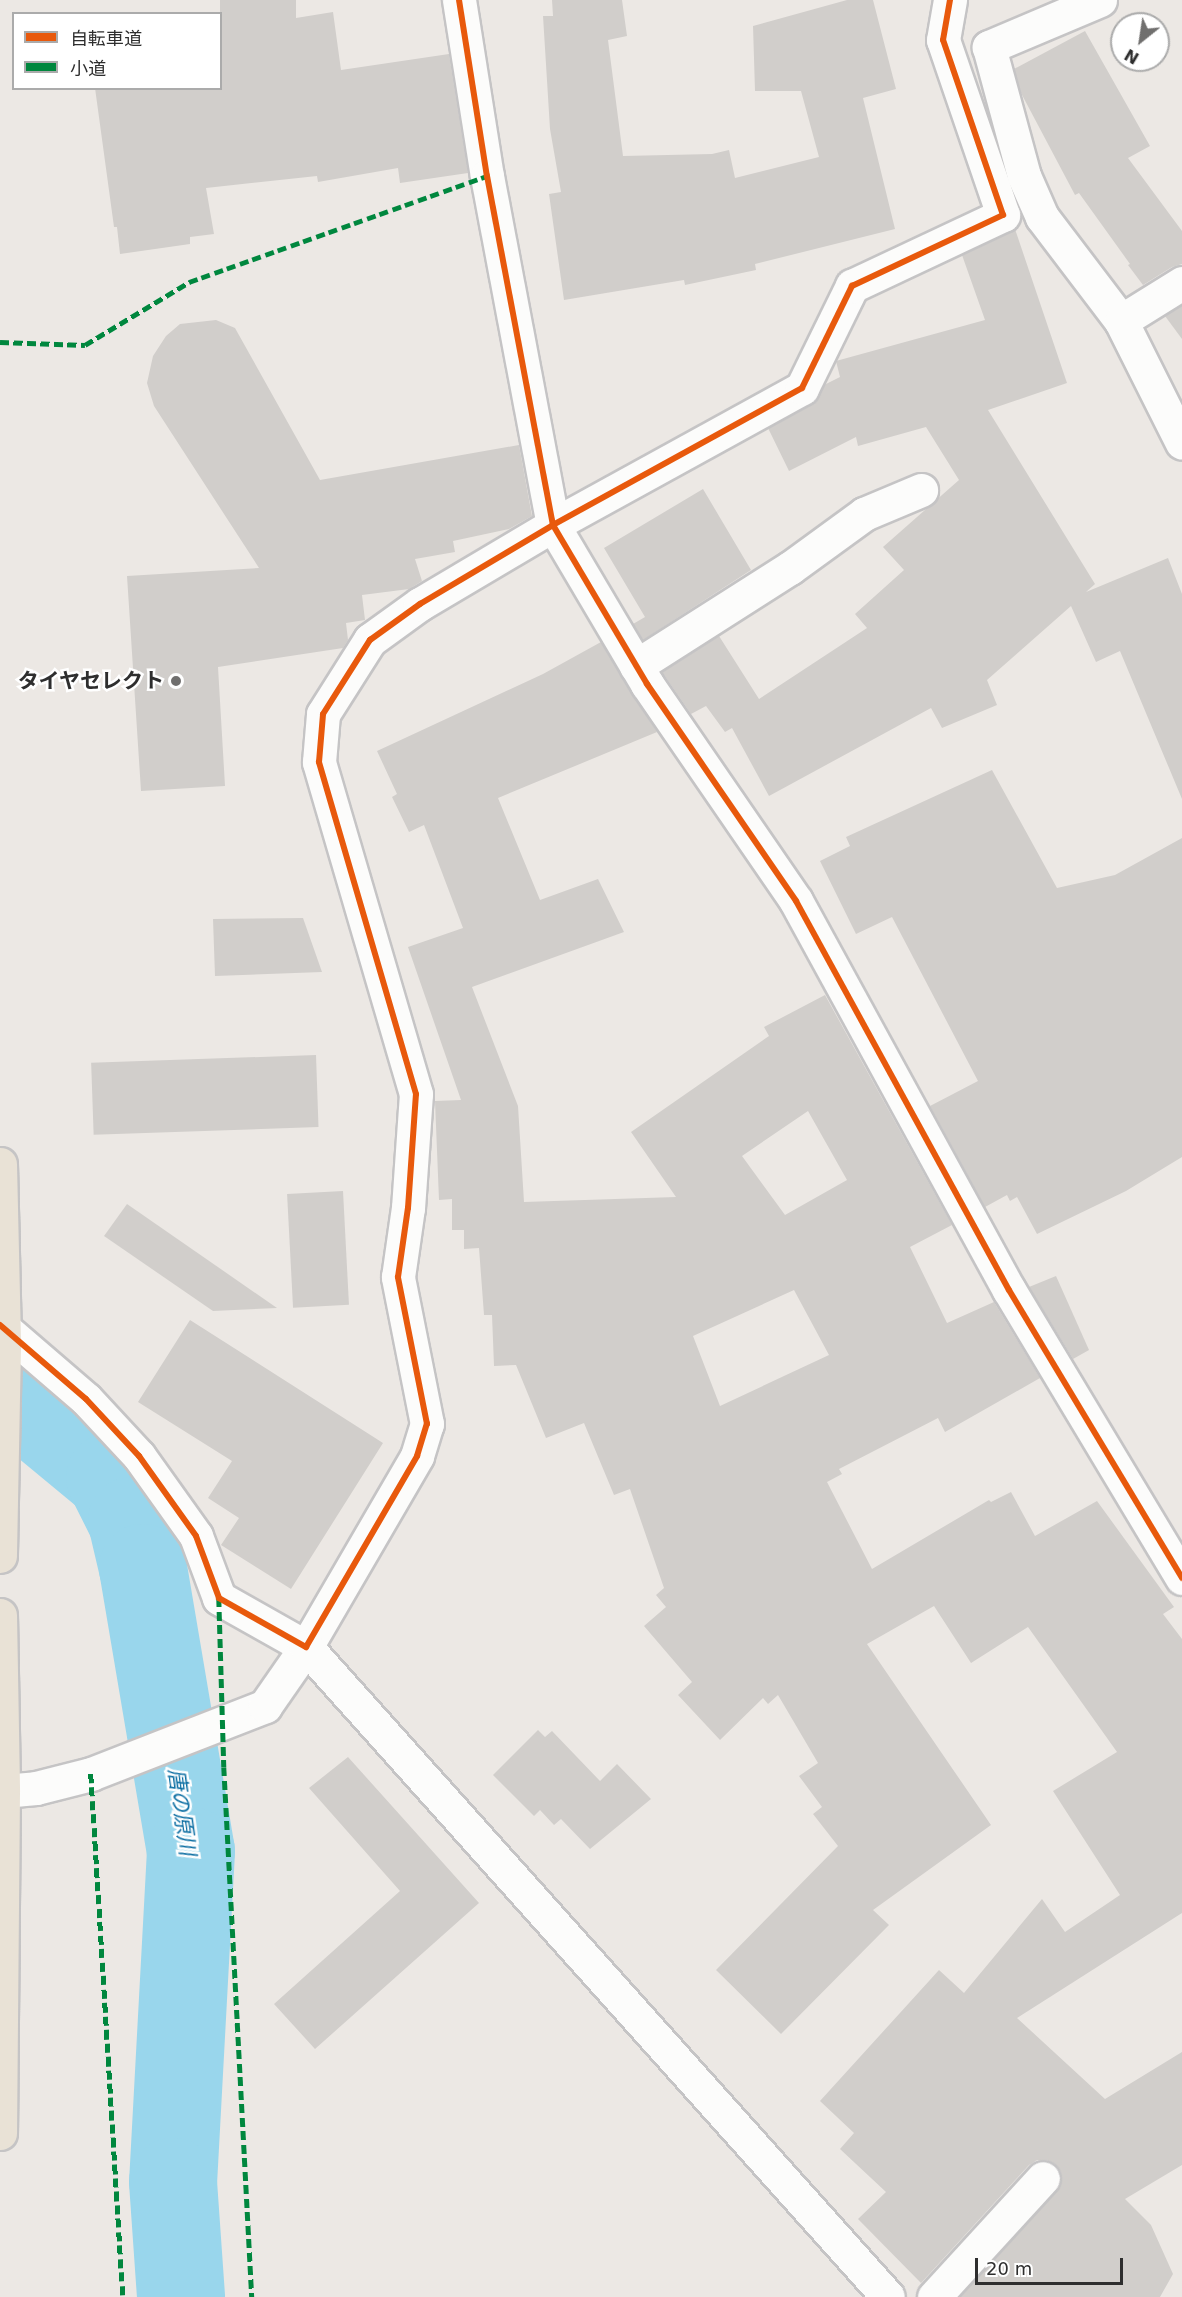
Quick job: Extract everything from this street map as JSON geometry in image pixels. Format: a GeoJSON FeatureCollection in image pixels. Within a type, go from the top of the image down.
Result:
{"type":"FeatureCollection","features":[{"type":"Feature","properties":{"kind":"highway"},"geometry":{"type":"LineString","coordinates":[[0,1164],[3,1332],[0,1556]]}},
{"type":"Feature","properties":{"kind":"highway"},"geometry":{"type":"LineString","coordinates":[[0,1615],[3,1791],[0,2133]]}},
{"type":"Feature","properties":{"kind":"street"},"geometry":{"type":"LineString","coordinates":[[459,0],[488,177],[553,525],[636,666],[796,901],[1009,1290],[1182,1578]]}},
{"type":"Feature","properties":{"kind":"street"},"geometry":{"type":"LineString","coordinates":[[3,1791],[36,1788],[91,1774],[265,1706],[306,1647],[417,1456],[427,1424],[398,1277],[408,1208],[416,1094],[319,762],[323,714],[370,640],[420,604],[553,525],[802,388],[852,286],[1003,215],[943,40],[950,0]]}},
{"type":"Feature","properties":{"kind":"street"},"geometry":{"type":"LineString","coordinates":[[1100,0],[990,47],[1024,176],[1042,217],[1121,321],[1182,443]]}},
{"type":"Feature","properties":{"kind":"street"},"geometry":{"type":"LineString","coordinates":[[1121,321],[1182,283]]}},
{"type":"Feature","properties":{"kind":"street"},"geometry":{"type":"LineString","coordinates":[[636,666],[790,568],[864,514],[921,490]]}},
{"type":"Feature","properties":{"kind":"street"},"geometry":{"type":"LineString","coordinates":[[3,1332],[86,1399],[140,1456],[196,1536],[219,1598],[306,1647],[888,2297]]}},
{"type":"Feature","properties":{"kind":"street"},"geometry":{"type":"LineString","coordinates":[[934,2297],[1043,2178]]}},
{"type":"Feature","properties":{"kind":"building"},"geometry":{"type":"Polygon","coordinates":[[[220,0],[296,0],[296,18],[333,12],[341,70],[449,54],[468,173],[400,183],[398,168],[318,182],[317,176],[206,188],[214,234],[190,237],[190,244],[120,254],[117,227],[114,227],[95,90],[222,90],[222,12],[220,12],[220,0]]]}},
{"type":"Feature","properties":{"kind":"building"},"geometry":{"type":"Polygon","coordinates":[[[552,0],[622,0],[627,36],[608,40],[623,156],[712,154],[729,150],[735,178],[819,157],[801,91],[755,91],[753,26],[847,0],[873,0],[896,89],[863,98],[895,229],[755,264],[756,270],[685,285],[684,280],[564,300],[549,194],[561,192],[550,129],[543,16],[553,16],[552,0]]]}},
{"type":"Feature","properties":{"kind":"building"},"geometry":{"type":"Polygon","coordinates":[[[1085,31],[1150,146],[1128,158],[1182,231],[1182,264],[1172,267],[1143,285],[1079,193],[1075,195],[1021,93],[1014,69],[1085,31]]]}},
{"type":"Feature","properties":{"kind":"building"},"geometry":{"type":"Polygon","coordinates":[[[1015,229],[1067,383],[988,410],[1095,584],[1086,592],[1168,558],[1182,594],[1182,799],[1120,651],[1096,662],[1071,606],[987,680],[997,705],[942,728],[931,708],[769,796],[732,728],[725,732],[706,706],[691,714],[662,672],[719,636],[759,699],[867,628],[855,614],[904,570],[883,547],[959,480],[926,427],[858,446],[856,437],[789,471],[768,428],[811,404],[824,385],[840,377],[836,361],[985,320],[962,255],[1015,229]]]}},
{"type":"Feature","properties":{"kind":"building"},"geometry":{"type":"Polygon","coordinates":[[[1182,305],[1182,339],[1165,316],[1182,305]]]}},
{"type":"Feature","properties":{"kind":"building"},"geometry":{"type":"Polygon","coordinates":[[[216,320],[235,328],[320,480],[519,445],[532,516],[509,529],[453,541],[455,552],[415,559],[422,581],[409,589],[362,595],[365,620],[346,623],[348,640],[343,648],[218,667],[225,786],[141,791],[127,576],[259,568],[154,406],[147,383],[153,356],[166,336],[180,324],[216,320]]]}},
{"type":"Feature","properties":{"kind":"building"},"geometry":{"type":"Polygon","coordinates":[[[703,489],[751,570],[643,640],[633,624],[645,617],[604,548],[703,489]]]}},
{"type":"Feature","properties":{"kind":"building"},"geometry":{"type":"Polygon","coordinates":[[[601,642],[657,732],[498,798],[540,900],[598,879],[624,932],[472,987],[518,1106],[524,1202],[676,1197],[631,1132],[769,1036],[764,1027],[825,995],[952,1225],[910,1247],[947,1323],[994,1302],[1040,1378],[945,1432],[938,1418],[839,1469],[842,1474],[827,1482],[872,1569],[989,1500],[991,1502],[1011,1492],[1035,1536],[1097,1501],[1174,1607],[1163,1614],[1182,1639],[1182,1913],[1017,2018],[1105,2099],[1182,2052],[1182,2165],[1125,2199],[1151,2225],[1173,2274],[1160,2297],[959,2297],[1057,2190],[1061,2181],[1061,2172],[1055,2164],[1046,2160],[1037,2160],[1029,2165],[921,2283],[858,2219],[886,2192],[840,2149],[854,2133],[820,2101],[939,1970],[964,1993],[1042,1899],[1065,1932],[1120,1895],[1053,1791],[1117,1752],[1028,1627],[971,1663],[934,1606],[867,1644],[991,1825],[873,1910],[889,1925],[781,2034],[716,1970],[838,1846],[813,1814],[822,1807],[799,1776],[818,1763],[778,1695],[768,1704],[763,1698],[720,1740],[678,1695],[692,1682],[644,1626],[666,1607],[656,1595],[664,1588],[630,1489],[614,1495],[584,1423],[546,1438],[516,1365],[494,1366],[492,1315],[484,1315],[479,1248],[464,1249],[464,1230],[452,1230],[452,1199],[439,1200],[435,1101],[461,1100],[408,947],[463,928],[424,825],[409,832],[392,797],[397,794],[377,751],[543,674],[601,642]],[[808,1111],[742,1156],[785,1215],[847,1180],[808,1111]],[[794,1290],[693,1336],[720,1406],[829,1355],[794,1290]]]}},
{"type":"Feature","properties":{"kind":"building"},"geometry":{"type":"Polygon","coordinates":[[[992,770],[1057,888],[1115,875],[1182,838],[1182,1157],[1126,1191],[1037,1234],[1017,1197],[1010,1201],[1007,1195],[985,1207],[930,1106],[978,1081],[892,917],[856,934],[820,861],[850,846],[846,837],[992,770]]]}},
{"type":"Feature","properties":{"kind":"building"},"geometry":{"type":"Polygon","coordinates":[[[303,918],[322,972],[215,976],[213,919],[303,918]]]}},
{"type":"Feature","properties":{"kind":"building"},"geometry":{"type":"Polygon","coordinates":[[[316,1055],[319,1127],[94,1135],[91,1063],[316,1055]]]}},
{"type":"Feature","properties":{"kind":"building"},"geometry":{"type":"Polygon","coordinates":[[[343,1191],[349,1305],[293,1308],[287,1194],[343,1191]]]}},
{"type":"Feature","properties":{"kind":"building"},"geometry":{"type":"Polygon","coordinates":[[[127,1204],[277,1308],[213,1311],[104,1236],[127,1204]]]}},
{"type":"Feature","properties":{"kind":"building"},"geometry":{"type":"Polygon","coordinates":[[[1056,1276],[1089,1350],[1073,1359],[1029,1287],[1056,1276]]]}},
{"type":"Feature","properties":{"kind":"building"},"geometry":{"type":"Polygon","coordinates":[[[190,1320],[383,1443],[291,1589],[221,1545],[239,1518],[208,1498],[232,1461],[138,1402],[190,1320]]]}},
{"type":"Feature","properties":{"kind":"building"},"geometry":{"type":"Polygon","coordinates":[[[538,1730],[545,1737],[552,1731],[600,1781],[617,1764],[651,1799],[590,1849],[561,1819],[554,1825],[540,1810],[534,1816],[493,1775],[538,1730]]]}},
{"type":"Feature","properties":{"kind":"building"},"geometry":{"type":"Polygon","coordinates":[[[348,1757],[479,1903],[315,2049],[274,2004],[400,1891],[309,1788],[348,1757]]]}},
{"type":"Feature","properties":{"kind":"waterway","name":"唐の原川"},"geometry":{"type":"LineString","coordinates":[[0,1386],[110,1477],[132,1521],[143,1568],[191,1851],[173,2182],[181,2297]]}},
{"type":"Feature","properties":{"kind":"marked path"},"geometry":{"type":"LineString","coordinates":[[0,342],[85,345],[189,282],[487,176]]}},
{"type":"Feature","properties":{"kind":"marked path"},"geometry":{"type":"LineString","coordinates":[[219,1598],[224,1767],[252,2297]]}},
{"type":"Feature","properties":{"kind":"marked path"},"geometry":{"type":"LineString","coordinates":[[91,1774],[123,2297]]}},
{"type":"Feature","properties":{"kind":"cycle path"},"geometry":{"type":"LineString","coordinates":[[459,0],[487,176],[553,525],[647,684],[796,901],[1009,1290],[1182,1578]]}},
{"type":"Feature","properties":{"kind":"cycle path"},"geometry":{"type":"LineString","coordinates":[[0,1325],[86,1399],[139,1456],[196,1536],[219,1598],[306,1647],[417,1456],[427,1424],[398,1277],[408,1208],[416,1094],[319,762],[323,714],[370,640],[420,604],[553,525],[802,388],[852,286],[1003,215],[943,40],[950,0]]}},
{"type":"Feature","properties":{"kind":"place","name":"タイヤセレクト"},"geometry":{"type":"Point","coordinates":[176,681]}}]}
